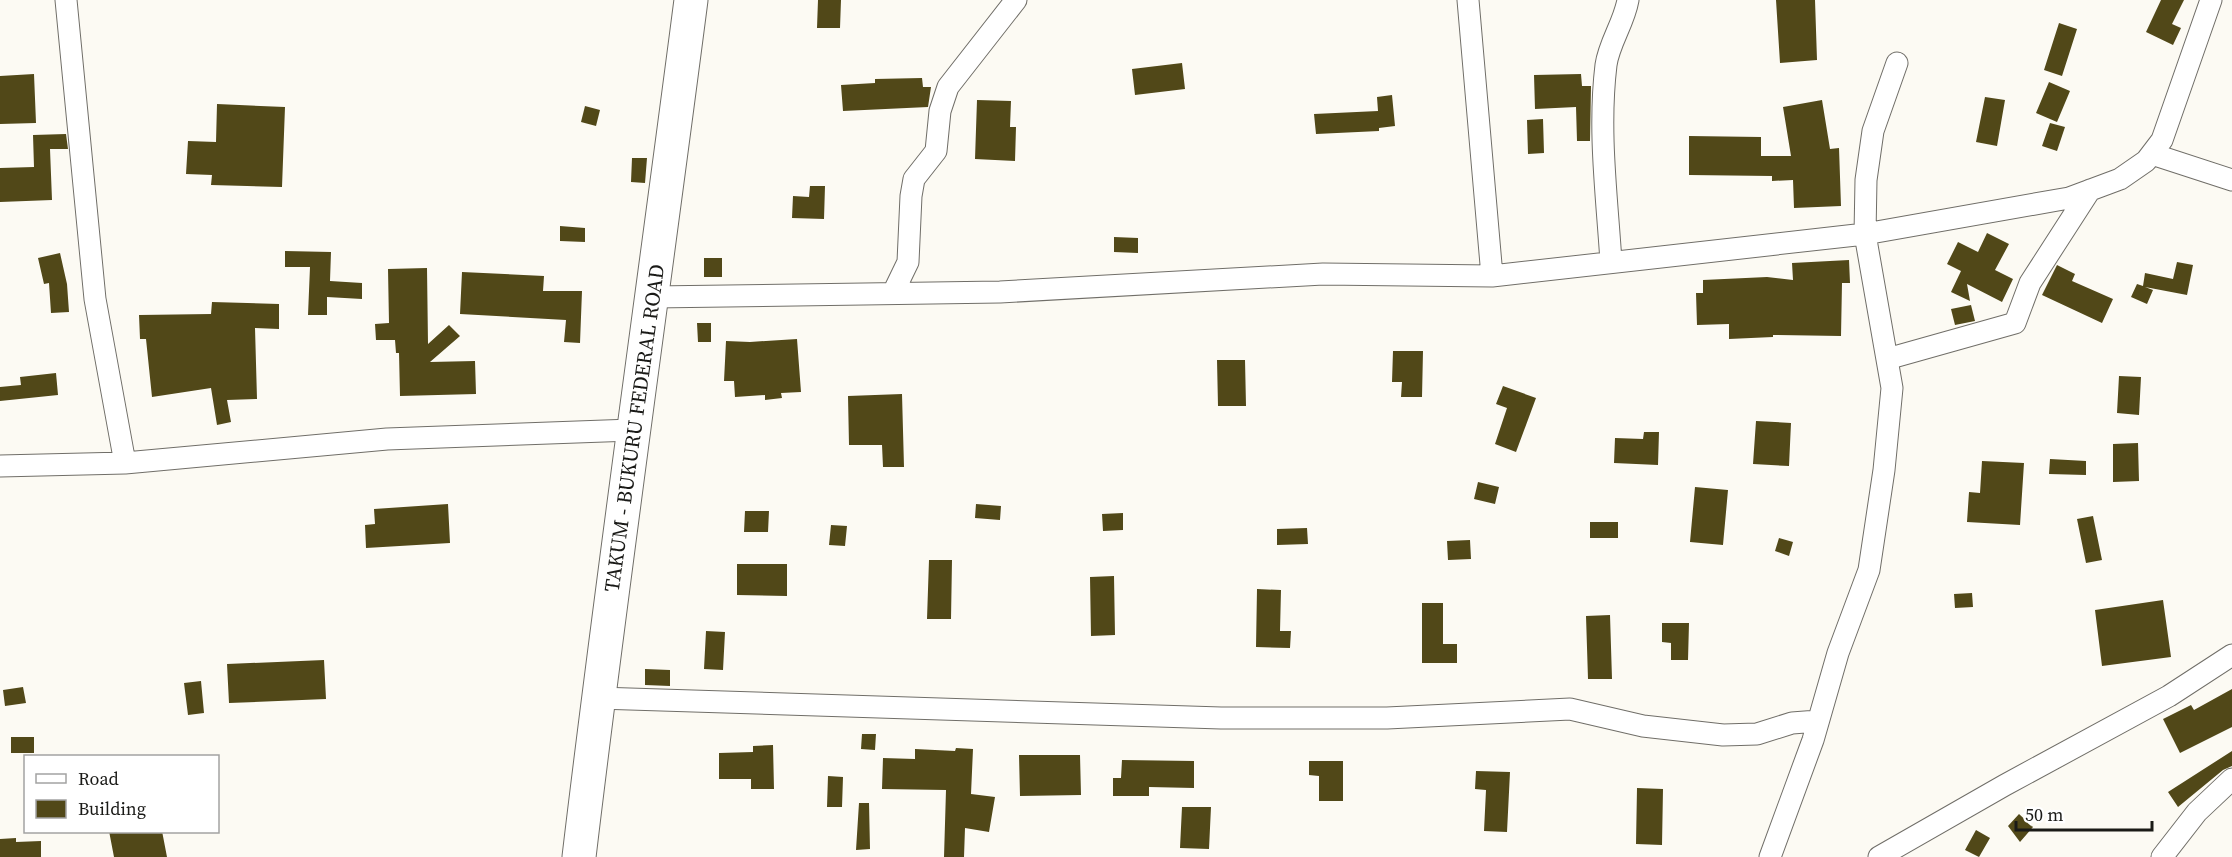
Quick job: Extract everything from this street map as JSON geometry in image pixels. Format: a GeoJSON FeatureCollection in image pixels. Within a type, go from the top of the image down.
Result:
{"type":"FeatureCollection","features":[{"type":"Feature","properties":{"kind":"main road","name":"TAKUM - BUKURU FEDERAL ROAD"},"geometry":{"type":"LineString","coordinates":[[579,857],[632,430],[653,297],[692,0]]}},
{"type":"Feature","properties":{"kind":"street"},"geometry":{"type":"LineString","coordinates":[[66,0],[95,299],[125,463]]}},
{"type":"Feature","properties":{"kind":"street"},"geometry":{"type":"LineString","coordinates":[[893,293],[908,262],[914,179],[936,151],[940,111],[948,87],[1016,0]]}},
{"type":"Feature","properties":{"kind":"street"},"geometry":{"type":"LineString","coordinates":[[1468,0],[1492,276]]}},
{"type":"Feature","properties":{"kind":"street"},"geometry":{"type":"LineString","coordinates":[[1611,262],[1602,130],[1607,63],[1625,18],[1628,0]]}},
{"type":"Feature","properties":{"kind":"street"},"geometry":{"type":"LineString","coordinates":[[653,297],[1000,292],[1323,274],[1492,276],[1865,234],[2069,198],[2120,179],[2152,154],[2162,140],[2211,0]]}},
{"type":"Feature","properties":{"kind":"street"},"geometry":{"type":"LineString","coordinates":[[1770,857],[1818,721],[1838,653],[1869,570],[1884,470],[1892,388],[1865,234],[1866,180],[1873,131],[1897,63]]}},
{"type":"Feature","properties":{"kind":"street"},"geometry":{"type":"LineString","coordinates":[[2152,154],[2232,180]]}},
{"type":"Feature","properties":{"kind":"street"},"geometry":{"type":"LineString","coordinates":[[1887,359],[2015,323],[2030,283],[2090,190]]}},
{"type":"Feature","properties":{"kind":"street"},"geometry":{"type":"LineString","coordinates":[[0,466],[125,463],[387,439],[632,430]]}},
{"type":"Feature","properties":{"kind":"street"},"geometry":{"type":"LineString","coordinates":[[1879,857],[2169,696],[2232,655]]}},
{"type":"Feature","properties":{"kind":"street"},"geometry":{"type":"LineString","coordinates":[[598,698],[1221,718],[1387,718],[1570,710],[1643,726],[1723,735],[1757,734],[1792,723],[1818,721]]}},
{"type":"Feature","properties":{"kind":"street"},"geometry":{"type":"LineString","coordinates":[[2162,857],[2197,812],[2232,779]]}},
{"type":"Feature","properties":{"kind":"building"},"geometry":{"type":"Polygon","coordinates":[[[818,0],[841,0],[840,28],[817,28],[818,0]]]}},
{"type":"Feature","properties":{"kind":"building"},"geometry":{"type":"Polygon","coordinates":[[[1776,0],[1815,0],[1817,60],[1780,63],[1776,0]]]}},
{"type":"Feature","properties":{"kind":"building"},"geometry":{"type":"Polygon","coordinates":[[[2161,0],[2184,0],[2172,24],[2181,28],[2173,45],[2146,32],[2161,0]]]}},
{"type":"Feature","properties":{"kind":"building"},"geometry":{"type":"Polygon","coordinates":[[[2059,23],[2077,29],[2062,76],[2044,70],[2059,23]]]}},
{"type":"Feature","properties":{"kind":"building"},"geometry":{"type":"Polygon","coordinates":[[[1182,63],[1185,89],[1135,95],[1132,69],[1182,63]]]}},
{"type":"Feature","properties":{"kind":"building"},"geometry":{"type":"Polygon","coordinates":[[[34,74],[36,123],[0,124],[0,76],[34,74]]]}},
{"type":"Feature","properties":{"kind":"building"},"geometry":{"type":"Polygon","coordinates":[[[1581,74],[1582,86],[1591,86],[1590,141],[1577,141],[1576,107],[1535,109],[1534,75],[1581,74]]]}},
{"type":"Feature","properties":{"kind":"building"},"geometry":{"type":"Polygon","coordinates":[[[922,78],[923,87],[931,87],[928,107],[843,111],[841,85],[875,83],[875,79],[922,78]]]}},
{"type":"Feature","properties":{"kind":"building"},"geometry":{"type":"Polygon","coordinates":[[[2049,82],[2070,91],[2057,122],[2036,113],[2049,82]]]}},
{"type":"Feature","properties":{"kind":"building"},"geometry":{"type":"Polygon","coordinates":[[[1392,95],[1395,126],[1379,128],[1379,131],[1316,134],[1314,114],[1378,111],[1377,97],[1392,95]]]}},
{"type":"Feature","properties":{"kind":"building"},"geometry":{"type":"Polygon","coordinates":[[[1985,97],[2005,100],[1997,146],[1976,142],[1985,97]]]}},
{"type":"Feature","properties":{"kind":"building"},"geometry":{"type":"Polygon","coordinates":[[[977,100],[1011,101],[1010,127],[1016,127],[1015,161],[975,159],[977,100]]]}},
{"type":"Feature","properties":{"kind":"building"},"geometry":{"type":"Polygon","coordinates":[[[1822,100],[1830,149],[1839,148],[1841,206],[1794,208],[1793,180],[1772,181],[1772,176],[1689,175],[1689,136],[1761,137],[1761,156],[1791,156],[1783,107],[1822,100]]]}},
{"type":"Feature","properties":{"kind":"building"},"geometry":{"type":"Polygon","coordinates":[[[217,104],[285,107],[282,187],[211,185],[212,175],[186,174],[188,141],[216,142],[217,104]]]}},
{"type":"Feature","properties":{"kind":"building"},"geometry":{"type":"Polygon","coordinates":[[[585,106],[600,110],[596,126],[581,122],[585,106]]]}},
{"type":"Feature","properties":{"kind":"building"},"geometry":{"type":"Polygon","coordinates":[[[1543,119],[1544,153],[1528,154],[1527,120],[1543,119]]]}},
{"type":"Feature","properties":{"kind":"building"},"geometry":{"type":"Polygon","coordinates":[[[2050,123],[2065,127],[2057,151],[2042,146],[2050,123]]]}},
{"type":"Feature","properties":{"kind":"building"},"geometry":{"type":"Polygon","coordinates":[[[66,134],[68,149],[50,149],[52,200],[0,202],[0,168],[34,167],[33,135],[66,134]]]}},
{"type":"Feature","properties":{"kind":"building"},"geometry":{"type":"Polygon","coordinates":[[[632,158],[647,158],[645,183],[631,182],[632,158]]]}},
{"type":"Feature","properties":{"kind":"building"},"geometry":{"type":"Polygon","coordinates":[[[810,186],[825,186],[824,219],[792,218],[793,196],[809,197],[810,186]]]}},
{"type":"Feature","properties":{"kind":"building"},"geometry":{"type":"Polygon","coordinates":[[[560,226],[585,228],[585,242],[560,241],[560,226]]]}},
{"type":"Feature","properties":{"kind":"building"},"geometry":{"type":"Polygon","coordinates":[[[1987,233],[2009,244],[1995,270],[2013,279],[2002,302],[1967,284],[1970,301],[1951,292],[1961,271],[1947,264],[1958,242],[1978,252],[1987,233]]]}},
{"type":"Feature","properties":{"kind":"building"},"geometry":{"type":"Polygon","coordinates":[[[1114,237],[1138,238],[1138,253],[1114,252],[1114,237]]]}},
{"type":"Feature","properties":{"kind":"building"},"geometry":{"type":"Polygon","coordinates":[[[285,251],[331,252],[330,281],[362,283],[362,299],[327,297],[327,315],[308,315],[310,267],[285,267],[285,251]]]}},
{"type":"Feature","properties":{"kind":"building"},"geometry":{"type":"Polygon","coordinates":[[[60,253],[67,284],[69,312],[51,313],[49,283],[44,284],[38,258],[60,253]]]}},
{"type":"Feature","properties":{"kind":"building"},"geometry":{"type":"Polygon","coordinates":[[[704,258],[722,258],[722,277],[704,277],[704,258]]]}},
{"type":"Feature","properties":{"kind":"building"},"geometry":{"type":"Polygon","coordinates":[[[1849,260],[1850,283],[1842,283],[1841,336],[1773,335],[1773,337],[1729,339],[1729,324],[1697,325],[1696,293],[1703,293],[1703,280],[1767,277],[1793,280],[1792,263],[1849,260]]]}},
{"type":"Feature","properties":{"kind":"building"},"geometry":{"type":"Polygon","coordinates":[[[2177,262],[2193,265],[2187,295],[2145,287],[2153,290],[2147,304],[2131,297],[2137,284],[2143,286],[2145,273],[2173,279],[2177,262]]]}},
{"type":"Feature","properties":{"kind":"building"},"geometry":{"type":"Polygon","coordinates":[[[2057,265],[2075,274],[2072,281],[2113,299],[2102,323],[2042,295],[2057,265]]]}},
{"type":"Feature","properties":{"kind":"building"},"geometry":{"type":"Polygon","coordinates":[[[427,268],[428,344],[449,325],[460,336],[430,362],[475,361],[476,394],[400,396],[399,353],[396,353],[395,340],[376,340],[375,324],[389,323],[388,269],[427,268]]]}},
{"type":"Feature","properties":{"kind":"building"},"geometry":{"type":"Polygon","coordinates":[[[462,272],[544,276],[543,291],[582,291],[580,343],[564,342],[566,320],[460,314],[462,272]]]}},
{"type":"Feature","properties":{"kind":"building"},"geometry":{"type":"Polygon","coordinates":[[[212,302],[279,304],[279,329],[255,328],[257,399],[227,400],[231,422],[217,425],[211,388],[152,397],[146,339],[140,339],[139,315],[211,314],[212,302]]]}},
{"type":"Feature","properties":{"kind":"building"},"geometry":{"type":"Polygon","coordinates":[[[1971,305],[1975,321],[1955,325],[1951,309],[1971,305]]]}},
{"type":"Feature","properties":{"kind":"building"},"geometry":{"type":"Polygon","coordinates":[[[697,323],[711,323],[711,342],[698,342],[697,323]]]}},
{"type":"Feature","properties":{"kind":"building"},"geometry":{"type":"Polygon","coordinates":[[[797,339],[801,392],[781,393],[782,398],[765,400],[765,395],[735,397],[734,381],[724,381],[726,341],[797,339]]]}},
{"type":"Feature","properties":{"kind":"building"},"geometry":{"type":"Polygon","coordinates":[[[1393,351],[1423,351],[1422,397],[1401,397],[1402,382],[1392,382],[1393,351]]]}},
{"type":"Feature","properties":{"kind":"building"},"geometry":{"type":"Polygon","coordinates":[[[1217,360],[1245,360],[1246,406],[1218,406],[1217,360]]]}},
{"type":"Feature","properties":{"kind":"building"},"geometry":{"type":"Polygon","coordinates":[[[56,373],[58,395],[0,401],[0,387],[21,385],[20,377],[56,373]]]}},
{"type":"Feature","properties":{"kind":"building"},"geometry":{"type":"Polygon","coordinates":[[[2119,376],[2141,377],[2139,415],[2117,413],[2119,376]]]}},
{"type":"Feature","properties":{"kind":"building"},"geometry":{"type":"Polygon","coordinates":[[[1503,386],[1536,398],[1516,452],[1495,444],[1507,408],[1496,404],[1503,386]]]}},
{"type":"Feature","properties":{"kind":"building"},"geometry":{"type":"Polygon","coordinates":[[[902,394],[904,467],[883,467],[882,445],[849,445],[848,396],[902,394]]]}},
{"type":"Feature","properties":{"kind":"building"},"geometry":{"type":"Polygon","coordinates":[[[1756,421],[1791,423],[1789,466],[1753,464],[1756,421]]]}},
{"type":"Feature","properties":{"kind":"building"},"geometry":{"type":"Polygon","coordinates":[[[1644,432],[1659,432],[1658,465],[1614,463],[1615,438],[1643,439],[1644,432]]]}},
{"type":"Feature","properties":{"kind":"building"},"geometry":{"type":"Polygon","coordinates":[[[2138,443],[2139,481],[2113,482],[2113,444],[2138,443]]]}},
{"type":"Feature","properties":{"kind":"building"},"geometry":{"type":"Polygon","coordinates":[[[2050,459],[2086,461],[2086,475],[2049,474],[2050,459]]]}},
{"type":"Feature","properties":{"kind":"building"},"geometry":{"type":"Polygon","coordinates":[[[1982,461],[2024,463],[2020,525],[1967,522],[1969,492],[1980,493],[1982,461]]]}},
{"type":"Feature","properties":{"kind":"building"},"geometry":{"type":"Polygon","coordinates":[[[1478,482],[1499,487],[1495,504],[1474,499],[1478,482]]]}},
{"type":"Feature","properties":{"kind":"building"},"geometry":{"type":"Polygon","coordinates":[[[1695,487],[1728,490],[1723,545],[1690,542],[1695,487]]]}},
{"type":"Feature","properties":{"kind":"building"},"geometry":{"type":"Polygon","coordinates":[[[448,504],[450,543],[366,548],[365,525],[375,524],[374,509],[448,504]]]}},
{"type":"Feature","properties":{"kind":"building"},"geometry":{"type":"Polygon","coordinates":[[[976,504],[1001,506],[1000,520],[975,518],[976,504]]]}},
{"type":"Feature","properties":{"kind":"building"},"geometry":{"type":"Polygon","coordinates":[[[745,511],[769,511],[768,532],[744,532],[745,511]]]}},
{"type":"Feature","properties":{"kind":"building"},"geometry":{"type":"Polygon","coordinates":[[[1123,513],[1123,530],[1103,531],[1102,514],[1123,513]]]}},
{"type":"Feature","properties":{"kind":"building"},"geometry":{"type":"Polygon","coordinates":[[[2093,516],[2102,560],[2086,563],[2077,519],[2093,516]]]}},
{"type":"Feature","properties":{"kind":"building"},"geometry":{"type":"Polygon","coordinates":[[[1590,522],[1618,522],[1618,538],[1590,538],[1590,522]]]}},
{"type":"Feature","properties":{"kind":"building"},"geometry":{"type":"Polygon","coordinates":[[[831,525],[847,526],[845,546],[829,545],[831,525]]]}},
{"type":"Feature","properties":{"kind":"building"},"geometry":{"type":"Polygon","coordinates":[[[1307,528],[1308,544],[1277,545],[1277,529],[1307,528]]]}},
{"type":"Feature","properties":{"kind":"building"},"geometry":{"type":"Polygon","coordinates":[[[1779,538],[1793,542],[1789,556],[1775,551],[1779,538]]]}},
{"type":"Feature","properties":{"kind":"building"},"geometry":{"type":"Polygon","coordinates":[[[1470,540],[1471,559],[1448,560],[1447,541],[1470,540]]]}},
{"type":"Feature","properties":{"kind":"building"},"geometry":{"type":"Polygon","coordinates":[[[929,560],[952,560],[951,619],[927,619],[929,560]]]}},
{"type":"Feature","properties":{"kind":"building"},"geometry":{"type":"Polygon","coordinates":[[[737,564],[787,564],[787,596],[737,595],[737,564]]]}},
{"type":"Feature","properties":{"kind":"building"},"geometry":{"type":"Polygon","coordinates":[[[1114,576],[1115,635],[1091,636],[1090,577],[1114,576]]]}},
{"type":"Feature","properties":{"kind":"building"},"geometry":{"type":"Polygon","coordinates":[[[1257,589],[1281,590],[1280,631],[1291,631],[1290,648],[1256,647],[1257,589]]]}},
{"type":"Feature","properties":{"kind":"building"},"geometry":{"type":"Polygon","coordinates":[[[1972,593],[1973,607],[1955,608],[1954,594],[1972,593]]]}},
{"type":"Feature","properties":{"kind":"building"},"geometry":{"type":"Polygon","coordinates":[[[2163,600],[2171,657],[2102,666],[2095,610],[2163,600]]]}},
{"type":"Feature","properties":{"kind":"building"},"geometry":{"type":"Polygon","coordinates":[[[1422,603],[1443,603],[1443,644],[1457,644],[1457,663],[1422,663],[1422,603]]]}},
{"type":"Feature","properties":{"kind":"building"},"geometry":{"type":"Polygon","coordinates":[[[1610,615],[1612,679],[1588,679],[1586,616],[1610,615]]]}},
{"type":"Feature","properties":{"kind":"building"},"geometry":{"type":"Polygon","coordinates":[[[1662,623],[1689,623],[1688,660],[1671,660],[1671,643],[1662,642],[1662,623]]]}},
{"type":"Feature","properties":{"kind":"building"},"geometry":{"type":"Polygon","coordinates":[[[706,631],[725,632],[723,670],[704,669],[706,631]]]}},
{"type":"Feature","properties":{"kind":"building"},"geometry":{"type":"Polygon","coordinates":[[[324,660],[326,699],[229,703],[227,664],[324,660]]]}},
{"type":"Feature","properties":{"kind":"building"},"geometry":{"type":"Polygon","coordinates":[[[645,669],[670,670],[670,686],[645,685],[645,669]]]}},
{"type":"Feature","properties":{"kind":"building"},"geometry":{"type":"Polygon","coordinates":[[[201,681],[204,713],[188,715],[184,683],[201,681]]]}},
{"type":"Feature","properties":{"kind":"building"},"geometry":{"type":"Polygon","coordinates":[[[23,687],[26,703],[5,706],[3,690],[23,687]]]}},
{"type":"Feature","properties":{"kind":"building"},"geometry":{"type":"Polygon","coordinates":[[[2232,689],[2232,727],[2180,753],[2163,719],[2191,705],[2194,710],[2232,689]]]}},
{"type":"Feature","properties":{"kind":"building"},"geometry":{"type":"Polygon","coordinates":[[[862,734],[876,734],[875,750],[861,749],[862,734]]]}},
{"type":"Feature","properties":{"kind":"building"},"geometry":{"type":"Polygon","coordinates":[[[11,737],[34,737],[34,753],[11,753],[11,737]]]}},
{"type":"Feature","properties":{"kind":"building"},"geometry":{"type":"Polygon","coordinates":[[[773,745],[774,789],[751,789],[751,779],[719,779],[719,753],[753,752],[753,746],[773,745]]]}},
{"type":"Feature","properties":{"kind":"building"},"geometry":{"type":"Polygon","coordinates":[[[956,748],[973,749],[971,794],[995,797],[989,832],[965,828],[964,857],[944,857],[946,790],[882,789],[883,758],[915,759],[915,749],[955,751],[956,748]]]}},
{"type":"Feature","properties":{"kind":"building"},"geometry":{"type":"Polygon","coordinates":[[[2232,751],[2232,766],[2223,770],[2178,807],[2168,792],[2232,751]]]}},
{"type":"Feature","properties":{"kind":"building"},"geometry":{"type":"Polygon","coordinates":[[[1019,755],[1080,755],[1081,795],[1020,796],[1019,755]]]}},
{"type":"Feature","properties":{"kind":"building"},"geometry":{"type":"Polygon","coordinates":[[[1122,760],[1194,761],[1194,788],[1149,787],[1149,796],[1113,796],[1113,778],[1121,778],[1122,760]]]}},
{"type":"Feature","properties":{"kind":"building"},"geometry":{"type":"Polygon","coordinates":[[[1309,761],[1343,761],[1343,801],[1319,801],[1319,776],[1309,775],[1309,761]]]}},
{"type":"Feature","properties":{"kind":"building"},"geometry":{"type":"Polygon","coordinates":[[[1476,771],[1510,772],[1507,832],[1484,831],[1486,790],[1475,789],[1476,771]]]}},
{"type":"Feature","properties":{"kind":"building"},"geometry":{"type":"Polygon","coordinates":[[[828,776],[843,777],[842,807],[827,807],[828,776]]]}},
{"type":"Feature","properties":{"kind":"building"},"geometry":{"type":"Polygon","coordinates":[[[1637,788],[1663,789],[1662,845],[1636,844],[1637,788]]]}},
{"type":"Feature","properties":{"kind":"building"},"geometry":{"type":"Polygon","coordinates":[[[859,803],[869,803],[870,849],[856,850],[859,803]]]}},
{"type":"Feature","properties":{"kind":"building"},"geometry":{"type":"Polygon","coordinates":[[[1182,807],[1211,807],[1209,849],[1180,848],[1182,807]]]}},
{"type":"Feature","properties":{"kind":"building"},"geometry":{"type":"Polygon","coordinates":[[[2019,814],[2033,827],[2020,842],[2008,826],[2019,814]]]}},
{"type":"Feature","properties":{"kind":"building"},"geometry":{"type":"Polygon","coordinates":[[[1976,830],[1990,838],[1979,857],[1965,850],[1976,830]]]}},
{"type":"Feature","properties":{"kind":"building"},"geometry":{"type":"Polygon","coordinates":[[[109,833],[162,833],[167,857],[114,857],[109,833]]]}},
{"type":"Feature","properties":{"kind":"building"},"geometry":{"type":"Polygon","coordinates":[[[16,838],[16,842],[41,841],[41,857],[0,857],[0,839],[16,838]]]}}]}
